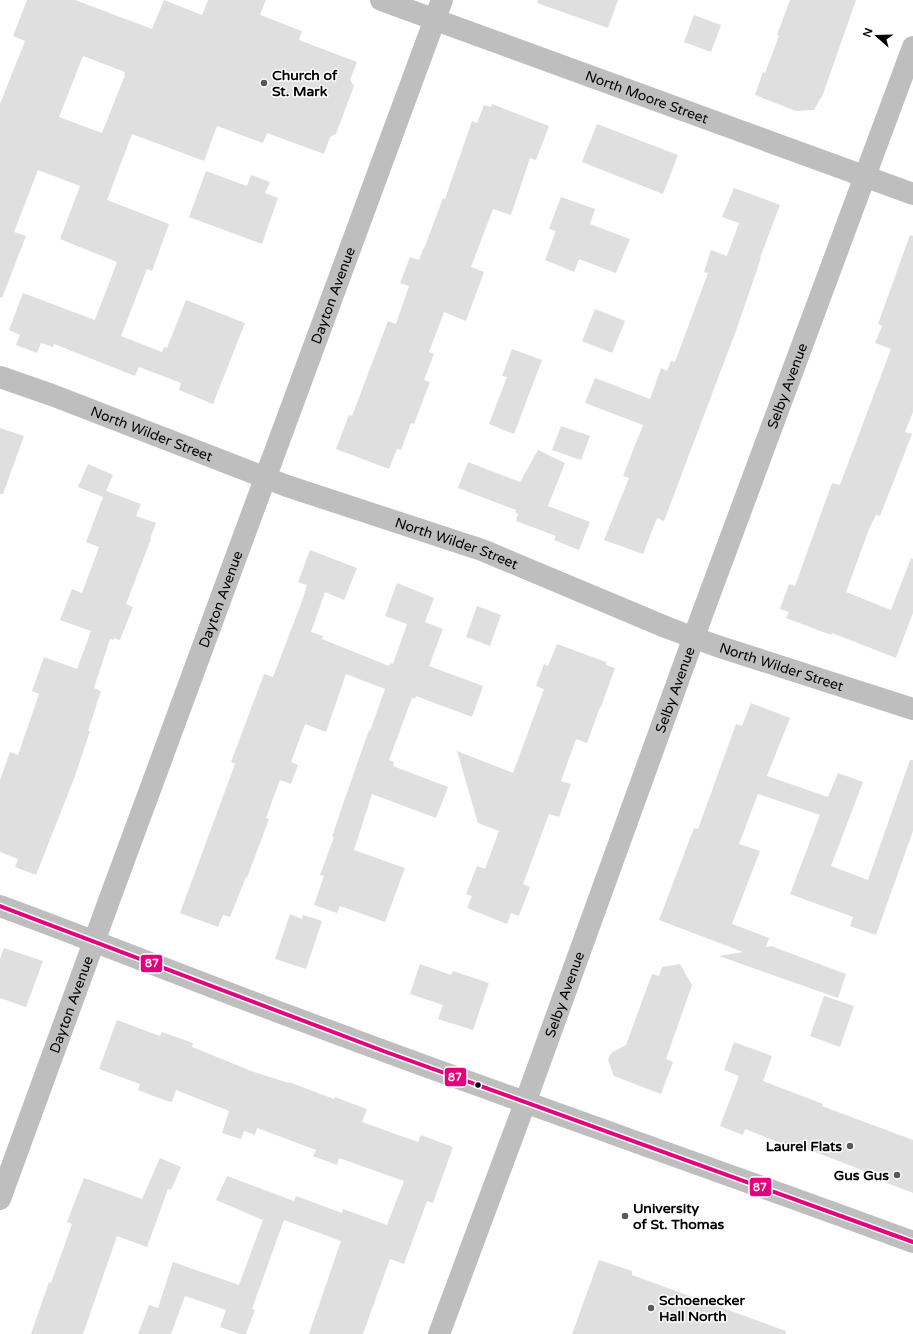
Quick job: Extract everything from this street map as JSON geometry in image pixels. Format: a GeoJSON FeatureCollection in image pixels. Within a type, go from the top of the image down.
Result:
{"type":"FeatureCollection","features":[{"type":"Feature","properties":{"kind":"street","name":"North Moore Street"},"geometry":{"type":"LineString","coordinates":[[381,0],[439,10],[913,194]]}},
{"type":"Feature","properties":{"kind":"street","name":"Dayton Avenue"},"geometry":{"type":"LineString","coordinates":[[0,1199],[265,477],[439,10]]}},
{"type":"Feature","properties":{"kind":"street","name":"Selby Avenue"},"geometry":{"type":"LineString","coordinates":[[439,1334],[525,1103],[694,637],[913,47]]}},
{"type":"Feature","properties":{"kind":"street","name":"North Wilder Street"},"geometry":{"type":"LineString","coordinates":[[0,377],[52,395],[287,486],[482,550],[668,628],[724,648],[913,709]]}},
{"type":"Feature","properties":{"kind":"street"},"geometry":{"type":"LineString","coordinates":[[0,906],[308,1024],[913,1242]]}},
{"type":"Feature","properties":{"kind":"building"},"geometry":{"type":"Polygon","coordinates":[[[27,0],[75,0],[152,29],[164,0],[202,15],[208,0],[266,0],[260,15],[302,31],[299,40],[357,62],[350,80],[354,86],[336,134],[330,137],[324,154],[267,133],[263,143],[217,126],[204,161],[132,134],[107,200],[169,224],[152,271],[147,269],[121,336],[162,352],[164,347],[167,348],[186,300],[245,323],[213,404],[179,390],[181,383],[139,367],[135,376],[54,344],[53,347],[41,343],[37,353],[16,345],[20,335],[9,330],[23,293],[95,320],[117,262],[60,239],[80,186],[38,170],[14,232],[26,236],[2,298],[0,297],[0,104],[25,41],[13,36],[27,0]],[[83,56],[59,117],[102,133],[125,72],[83,56]]]}},
{"type":"Feature","properties":{"kind":"building"},"geometry":{"type":"Polygon","coordinates":[[[538,0],[618,0],[608,28],[537,3],[538,0]]]}},
{"type":"Feature","properties":{"kind":"building"},"geometry":{"type":"Polygon","coordinates":[[[790,0],[856,0],[822,97],[814,110],[796,111],[755,95],[763,72],[765,73],[779,36],[777,35],[790,0]]]}},
{"type":"Feature","properties":{"kind":"building"},"geometry":{"type":"Polygon","coordinates":[[[694,15],[721,25],[711,52],[684,42],[694,15]]]}},
{"type":"Feature","properties":{"kind":"building"},"geometry":{"type":"Polygon","coordinates":[[[492,104],[549,126],[536,160],[530,158],[511,215],[493,209],[471,267],[484,272],[466,321],[444,312],[429,352],[434,354],[424,380],[430,382],[414,424],[411,423],[401,450],[397,449],[389,469],[336,449],[349,415],[352,416],[388,321],[396,324],[409,286],[400,283],[410,257],[419,260],[443,198],[445,199],[472,121],[477,123],[484,105],[491,107],[492,104]]]}},
{"type":"Feature","properties":{"kind":"building"},"geometry":{"type":"Polygon","coordinates":[[[597,124],[678,155],[663,194],[582,162],[597,124]]]}},
{"type":"Feature","properties":{"kind":"building"},"geometry":{"type":"Polygon","coordinates":[[[206,171],[247,186],[251,175],[270,182],[265,193],[278,198],[262,244],[189,217],[206,171]]]}},
{"type":"Feature","properties":{"kind":"building"},"geometry":{"type":"Polygon","coordinates":[[[734,188],[780,205],[760,258],[737,328],[664,521],[657,518],[643,554],[604,540],[629,478],[623,476],[643,425],[585,403],[595,378],[650,399],[661,368],[667,371],[671,361],[675,362],[708,273],[704,272],[711,250],[727,256],[739,223],[722,217],[734,188]]]}},
{"type":"Feature","properties":{"kind":"building"},"geometry":{"type":"Polygon","coordinates":[[[561,197],[595,209],[590,224],[630,239],[616,273],[579,259],[574,272],[545,260],[556,231],[549,229],[561,197]]]}},
{"type":"Feature","properties":{"kind":"building"},"geometry":{"type":"Polygon","coordinates":[[[910,235],[913,236],[913,412],[905,432],[912,434],[880,516],[876,515],[869,529],[846,592],[891,610],[911,558],[913,559],[913,613],[896,658],[832,633],[831,635],[786,618],[789,612],[780,609],[789,584],[795,586],[832,483],[840,485],[891,349],[875,343],[882,326],[878,324],[910,235]]]}},
{"type":"Feature","properties":{"kind":"building"},"geometry":{"type":"Polygon","coordinates":[[[595,309],[625,321],[612,353],[582,341],[595,309]]]}},
{"type":"Feature","properties":{"kind":"building"},"geometry":{"type":"Polygon","coordinates":[[[512,349],[542,360],[514,434],[489,424],[507,377],[502,376],[512,349]]]}},
{"type":"Feature","properties":{"kind":"building"},"geometry":{"type":"Polygon","coordinates":[[[561,426],[590,436],[581,460],[552,450],[561,426]]]}},
{"type":"Feature","properties":{"kind":"building"},"geometry":{"type":"Polygon","coordinates":[[[0,428],[24,436],[3,494],[0,494],[0,428]]]}},
{"type":"Feature","properties":{"kind":"building"},"geometry":{"type":"Polygon","coordinates":[[[538,450],[565,463],[548,506],[590,522],[579,550],[554,540],[556,536],[516,521],[518,514],[515,512],[516,510],[458,488],[468,462],[520,482],[538,450]]]}},
{"type":"Feature","properties":{"kind":"building"},"geometry":{"type":"Polygon","coordinates":[[[88,464],[113,475],[106,491],[141,504],[136,516],[156,523],[126,604],[133,607],[120,640],[114,638],[114,640],[110,639],[94,688],[101,691],[88,731],[90,731],[75,776],[36,875],[15,867],[18,859],[0,852],[0,780],[10,752],[18,755],[39,694],[32,691],[44,657],[77,669],[91,631],[60,620],[72,589],[82,593],[99,547],[86,542],[103,497],[78,487],[88,464]]]}},
{"type":"Feature","properties":{"kind":"building"},"geometry":{"type":"Polygon","coordinates":[[[310,550],[357,568],[344,600],[325,592],[311,632],[323,636],[322,639],[389,666],[391,663],[393,664],[407,624],[385,616],[397,583],[434,598],[425,622],[443,629],[429,666],[483,686],[472,717],[416,696],[415,699],[412,698],[389,760],[394,762],[393,766],[448,787],[436,818],[372,794],[354,850],[405,868],[385,922],[340,906],[337,913],[314,905],[324,876],[320,875],[334,837],[332,837],[369,730],[370,731],[385,689],[346,674],[326,732],[305,724],[291,762],[298,765],[291,784],[280,780],[266,818],[269,819],[247,878],[246,877],[230,917],[223,915],[218,927],[180,913],[235,764],[231,762],[264,674],[273,677],[301,604],[307,585],[298,582],[310,550]]]}},
{"type":"Feature","properties":{"kind":"building"},"geometry":{"type":"Polygon","coordinates":[[[477,606],[501,615],[490,646],[466,637],[477,606]]]}},
{"type":"Feature","properties":{"kind":"building"},"geometry":{"type":"Polygon","coordinates":[[[557,644],[606,662],[606,665],[615,668],[587,743],[576,739],[561,781],[571,784],[559,817],[549,814],[523,884],[530,887],[519,916],[511,913],[507,924],[467,908],[472,896],[466,894],[477,866],[485,869],[499,831],[478,823],[457,751],[513,773],[544,689],[536,686],[544,664],[548,666],[557,644]]]}},
{"type":"Feature","properties":{"kind":"building"},"geometry":{"type":"Polygon","coordinates":[[[751,703],[790,718],[767,776],[828,797],[838,773],[863,782],[831,866],[868,880],[910,760],[913,760],[913,831],[876,935],[850,926],[853,917],[790,894],[820,815],[758,794],[739,844],[760,851],[732,924],[769,938],[766,947],[771,946],[846,974],[838,998],[719,956],[743,952],[659,920],[694,828],[698,829],[736,724],[742,726],[751,703]]]}},
{"type":"Feature","properties":{"kind":"building"},"geometry":{"type":"Polygon","coordinates":[[[290,914],[302,919],[303,915],[322,921],[306,969],[275,959],[290,914]]]}},
{"type":"Feature","properties":{"kind":"building"},"geometry":{"type":"Polygon","coordinates":[[[4,948],[43,961],[26,1007],[0,998],[0,959],[4,948]]]}},
{"type":"Feature","properties":{"kind":"building"},"geometry":{"type":"Polygon","coordinates":[[[420,964],[451,975],[453,971],[489,983],[473,1030],[438,1019],[443,1005],[410,994],[420,964]]]}},
{"type":"Feature","properties":{"kind":"building"},"geometry":{"type":"Polygon","coordinates":[[[680,964],[692,985],[666,1059],[673,1062],[661,1094],[614,1076],[608,1060],[611,1053],[626,1045],[652,974],[659,976],[662,967],[680,964]]]}},
{"type":"Feature","properties":{"kind":"building"},"geometry":{"type":"Polygon","coordinates":[[[824,996],[854,1006],[840,1047],[810,1036],[824,996]]]}},
{"type":"Feature","properties":{"kind":"building"},"geometry":{"type":"Polygon","coordinates":[[[117,1020],[160,1036],[162,1032],[193,1043],[192,1047],[254,1072],[289,1082],[334,1099],[335,1097],[367,1109],[362,1122],[418,1142],[421,1135],[453,1147],[433,1203],[427,1201],[404,1264],[390,1259],[363,1334],[309,1334],[341,1241],[284,1220],[252,1309],[255,1310],[246,1334],[240,1334],[220,1327],[226,1310],[185,1296],[171,1334],[138,1334],[149,1305],[158,1308],[173,1262],[239,1285],[263,1220],[216,1200],[227,1176],[294,1201],[296,1196],[342,1213],[343,1209],[387,1225],[404,1181],[339,1158],[337,1165],[313,1156],[316,1150],[257,1128],[255,1135],[244,1131],[241,1139],[222,1133],[229,1111],[176,1090],[172,1102],[164,1100],[138,1090],[140,1084],[99,1069],[117,1020]]]}},
{"type":"Feature","properties":{"kind":"building"},"geometry":{"type":"Polygon","coordinates":[[[734,1042],[772,1056],[763,1081],[823,1104],[822,1106],[913,1140],[913,1193],[882,1181],[883,1178],[807,1149],[806,1153],[745,1129],[743,1135],[720,1126],[739,1076],[724,1070],[734,1042]]]}},
{"type":"Feature","properties":{"kind":"building"},"geometry":{"type":"Polygon","coordinates":[[[160,1158],[181,1167],[171,1190],[168,1189],[147,1247],[117,1236],[83,1334],[31,1334],[49,1282],[51,1283],[72,1224],[67,1222],[84,1178],[142,1199],[160,1158]]]}},
{"type":"Feature","properties":{"kind":"building","name":"Schoenecker Hall North"},"geometry":{"type":"Polygon","coordinates":[[[599,1260],[632,1271],[632,1275],[786,1331],[785,1334],[572,1334],[599,1260]]]}},
{"type":"Feature","properties":{"kind":"transit line","name":"87"},"geometry":{"type":"LineString","coordinates":[[0,906],[386,1052],[913,1242]]}},
{"type":"Feature","properties":{"kind":"place","name":"Church of St. Mark"},"geometry":{"type":"Point","coordinates":[264,83]}},
{"type":"Feature","properties":{"kind":"place","name":"Laurel Flats"},"geometry":{"type":"Point","coordinates":[850,1146]}},
{"type":"Feature","properties":{"kind":"place","name":"Gus Gus"},"geometry":{"type":"Point","coordinates":[897,1175]}},
{"type":"Feature","properties":{"kind":"place","name":"University of St. Thomas"},"geometry":{"type":"Point","coordinates":[625,1216]}},
{"type":"Feature","properties":{"kind":"place","name":"Schoenecker Hall North"},"geometry":{"type":"Point","coordinates":[651,1308]}}]}
